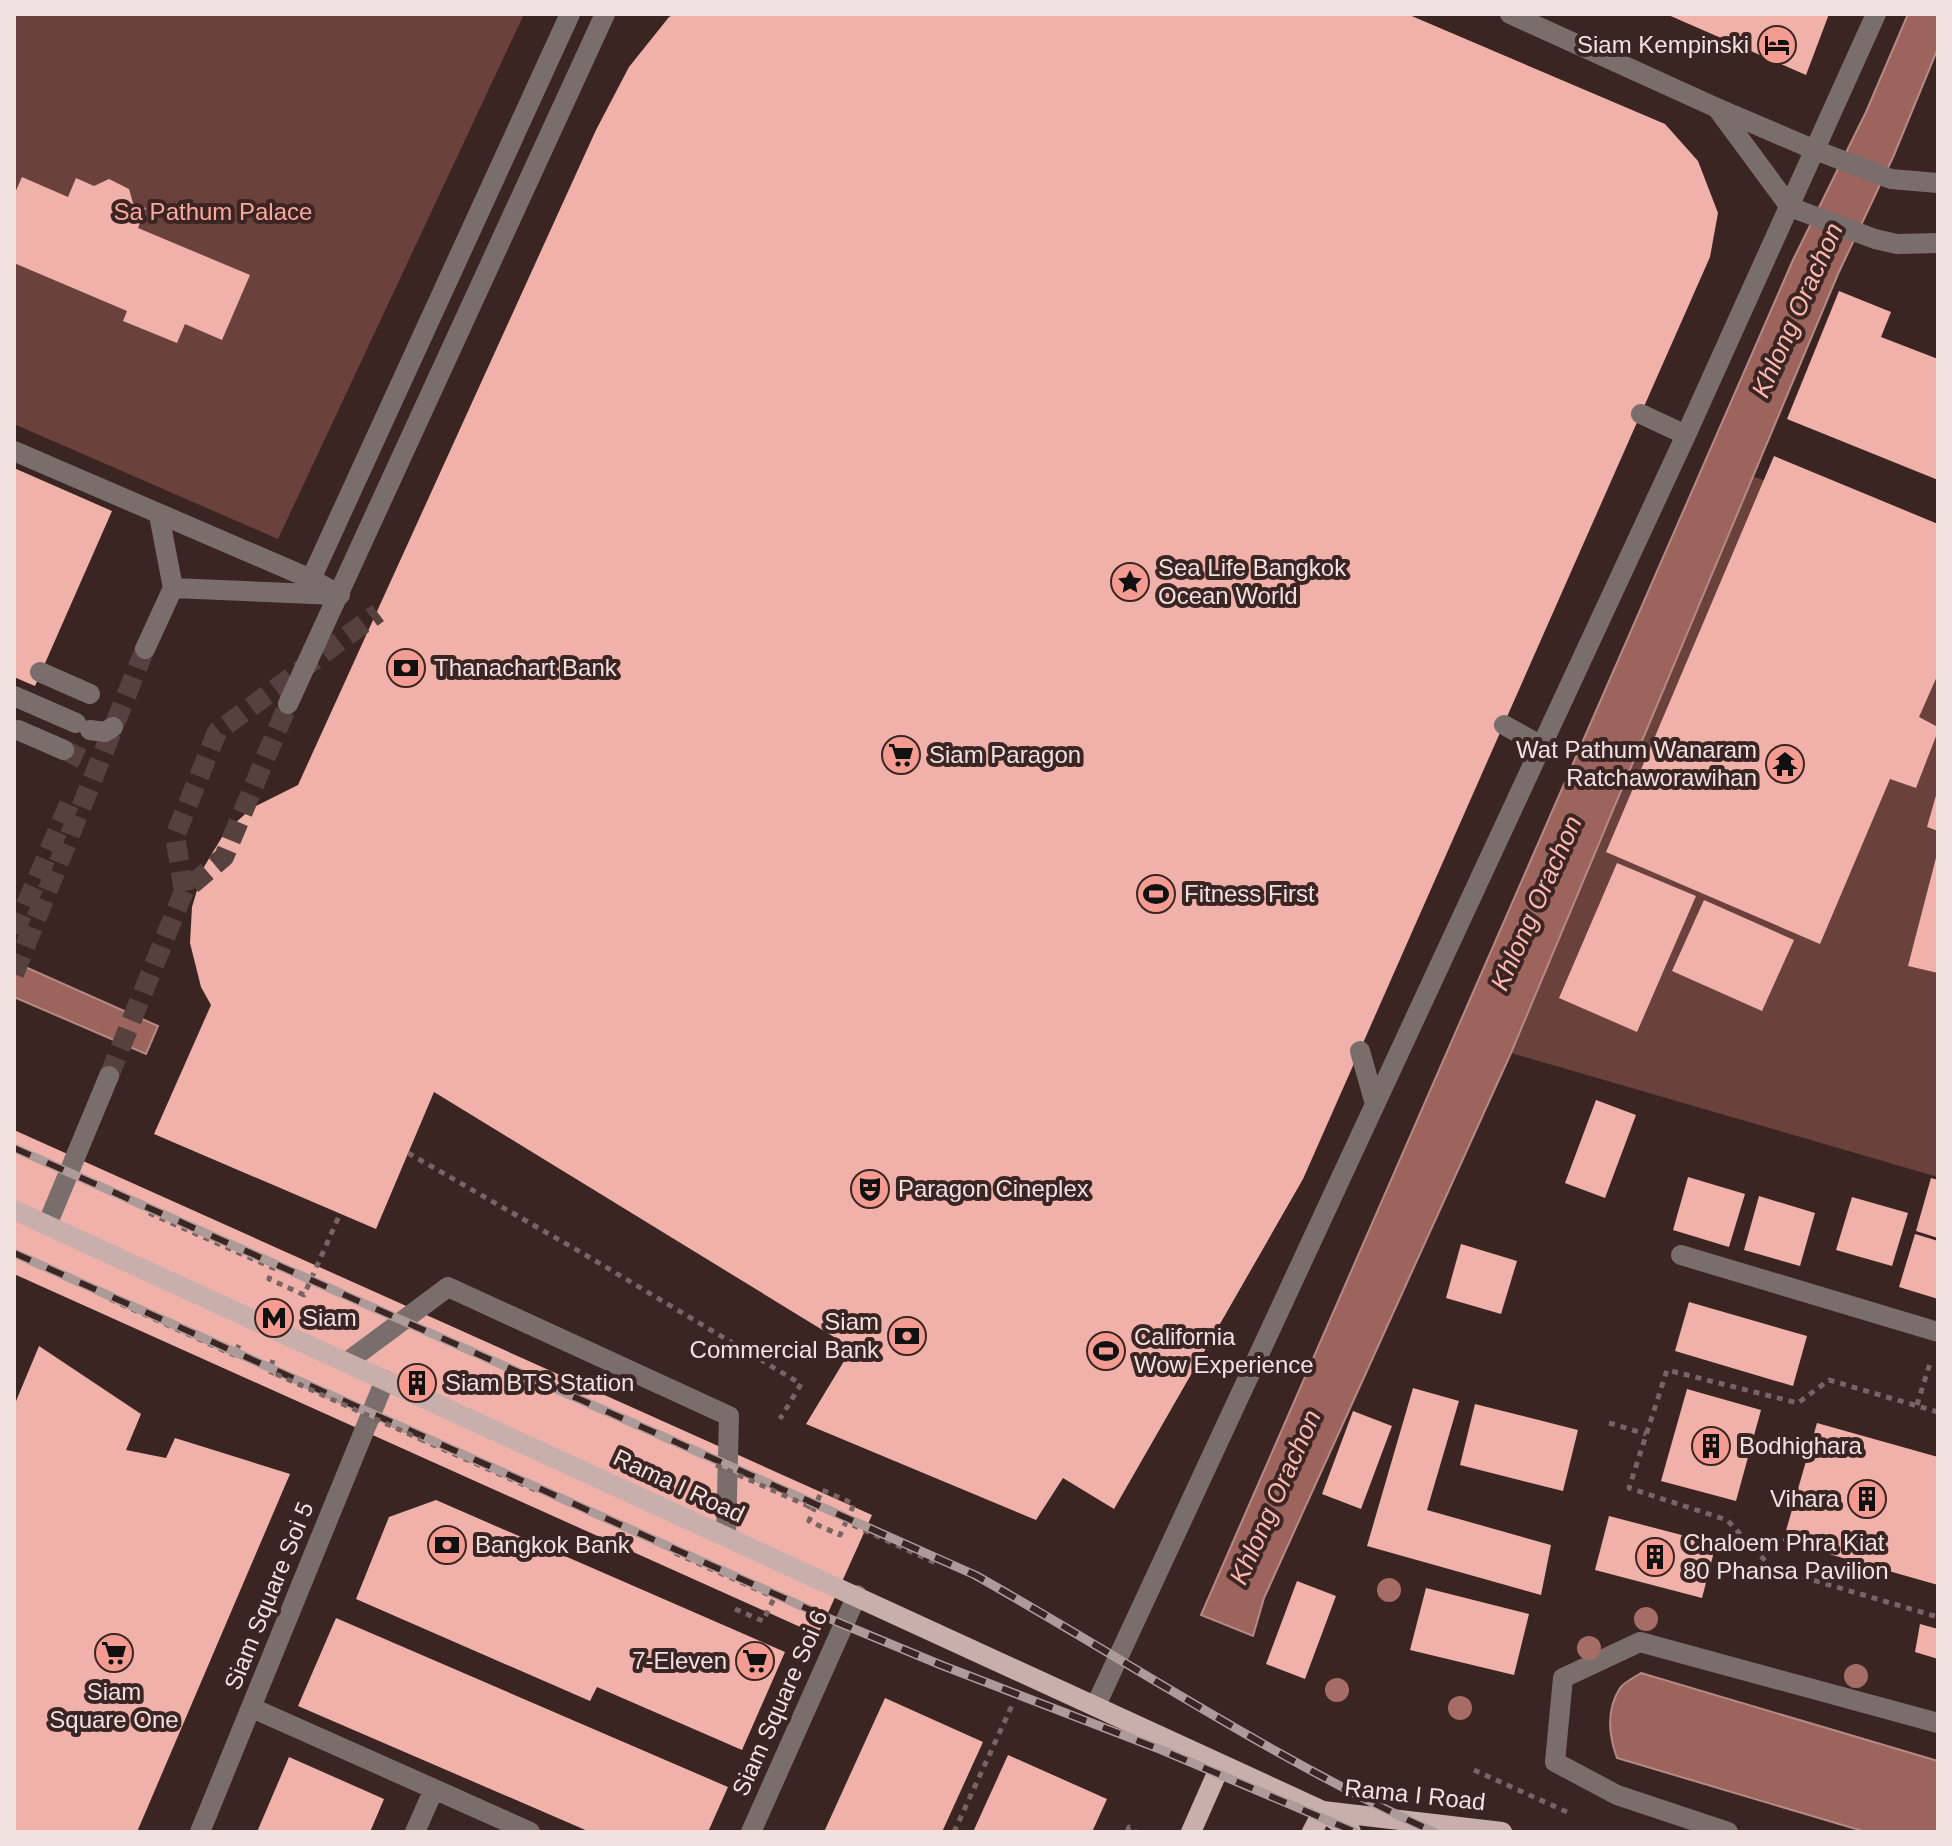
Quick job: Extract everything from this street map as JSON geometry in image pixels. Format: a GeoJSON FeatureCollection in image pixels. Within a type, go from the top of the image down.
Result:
{"type":"FeatureCollection","features":[{"type":"Feature","properties":{"kind":"main road","name":"Rama I Road"},"geometry":{"type":"LineString","coordinates":[[14,1210],[1096,1705],[1323,1811],[1351,1832]]}},
{"type":"Feature","properties":{"kind":"main road"},"geometry":{"type":"LineString","coordinates":[[1191,1832],[1221,1764]]}},
{"type":"Feature","properties":{"kind":"main road","name":"Rama I Road"},"geometry":{"type":"LineString","coordinates":[[1323,1811],[1502,1832]]}},
{"type":"Feature","properties":{"kind":"main road"},"geometry":{"type":"LineString","coordinates":[[1312,1832],[1323,1811]]}},
{"type":"Feature","properties":{"kind":"street"},"geometry":{"type":"LineString","coordinates":[[311,579],[570,14]]}},
{"type":"Feature","properties":{"kind":"street"},"geometry":{"type":"LineString","coordinates":[[288,704],[605,14]]}},
{"type":"Feature","properties":{"kind":"street"},"geometry":{"type":"LineString","coordinates":[[1510,14],[1815,150],[1891,179],[1938,183]]}},
{"type":"Feature","properties":{"kind":"street"},"geometry":{"type":"LineString","coordinates":[[1096,1705],[1686,435],[1876,14]]}},
{"type":"Feature","properties":{"kind":"street"},"geometry":{"type":"LineString","coordinates":[[1717,108],[1790,207],[1866,236],[1897,244],[1938,243]]}},
{"type":"Feature","properties":{"kind":"street"},"geometry":{"type":"LineString","coordinates":[[1641,414],[1686,435]]}},
{"type":"Feature","properties":{"kind":"street"},"geometry":{"type":"LineString","coordinates":[[14,451],[311,579],[340,595]]}},
{"type":"Feature","properties":{"kind":"street"},"geometry":{"type":"LineString","coordinates":[[145,649],[173,588],[159,515]]}},
{"type":"Feature","properties":{"kind":"street"},"geometry":{"type":"LineString","coordinates":[[173,588],[340,595]]}},
{"type":"Feature","properties":{"kind":"street"},"geometry":{"type":"LineString","coordinates":[[40,672],[90,694]]}},
{"type":"Feature","properties":{"kind":"street"},"geometry":{"type":"LineString","coordinates":[[14,696],[83,726],[105,732],[113,727]]}},
{"type":"Feature","properties":{"kind":"street"},"geometry":{"type":"LineString","coordinates":[[1504,725],[1542,746]]}},
{"type":"Feature","properties":{"kind":"street"},"geometry":{"type":"LineString","coordinates":[[18,730],[64,750]]}},
{"type":"Feature","properties":{"kind":"street"},"geometry":{"type":"LineString","coordinates":[[1360,1051],[1375,1104]]}},
{"type":"Feature","properties":{"kind":"street"},"geometry":{"type":"LineString","coordinates":[[47,1225],[109,1076]]}},
{"type":"Feature","properties":{"kind":"street"},"geometry":{"type":"LineString","coordinates":[[1681,1255],[1938,1332]]}},
{"type":"Feature","properties":{"kind":"street"},"geometry":{"type":"LineString","coordinates":[[347,1362],[448,1287],[729,1416],[726,1536]]}},
{"type":"Feature","properties":{"kind":"street","name":"Siam Square Soi 5"},"geometry":{"type":"LineString","coordinates":[[200,1832],[385,1380]]}},
{"type":"Feature","properties":{"kind":"street","name":"Siam Square Soi 6"},"geometry":{"type":"LineString","coordinates":[[751,1832],[857,1595]]}},
{"type":"Feature","properties":{"kind":"street"},"geometry":{"type":"LineString","coordinates":[[1728,1832],[1617,1795],[1555,1762],[1563,1678],[1640,1642],[1938,1723]]}},
{"type":"Feature","properties":{"kind":"street"},"geometry":{"type":"LineString","coordinates":[[252,1708],[530,1832]]}},
{"type":"Feature","properties":{"kind":"street"},"geometry":{"type":"LineString","coordinates":[[415,1832],[434,1789]]}},
{"type":"Feature","properties":{"kind":"path"},"geometry":{"type":"LineString","coordinates":[[408,1153],[801,1384],[780,1419]]}},
{"type":"Feature","properties":{"kind":"path"},"geometry":{"type":"LineString","coordinates":[[149,1213],[273,1268],[269,1279],[304,1295],[340,1214]]}},
{"type":"Feature","properties":{"kind":"path"},"geometry":{"type":"LineString","coordinates":[[110,1299],[234,1355]]}},
{"type":"Feature","properties":{"kind":"path"},"geometry":{"type":"LineString","coordinates":[[1917,1405],[1933,1354]]}},
{"type":"Feature","properties":{"kind":"path"},"geometry":{"type":"LineString","coordinates":[[1938,1412],[1829,1380],[1798,1403],[1667,1370],[1629,1488],[1727,1520],[1772,1568],[1938,1617]]}},
{"type":"Feature","properties":{"kind":"path"},"geometry":{"type":"LineString","coordinates":[[269,1371],[540,1492]]}},
{"type":"Feature","properties":{"kind":"path"},"geometry":{"type":"LineString","coordinates":[[1609,1423],[1646,1434]]}},
{"type":"Feature","properties":{"kind":"path"},"geometry":{"type":"LineString","coordinates":[[716,1465],[814,1509]]}},
{"type":"Feature","properties":{"kind":"path"},"geometry":{"type":"LineString","coordinates":[[822,1490],[854,1504],[840,1535],[809,1521],[814,1509],[822,1490]]}},
{"type":"Feature","properties":{"kind":"path"},"geometry":{"type":"LineString","coordinates":[[846,1522],[940,1565]]}},
{"type":"Feature","properties":{"kind":"path"},"geometry":{"type":"LineString","coordinates":[[675,1553],[774,1597]]}},
{"type":"Feature","properties":{"kind":"path"},"geometry":{"type":"LineString","coordinates":[[735,1609],[763,1621],[768,1612]]}},
{"type":"Feature","properties":{"kind":"path"},"geometry":{"type":"LineString","coordinates":[[954,1832],[1027,1674]]}},
{"type":"Feature","properties":{"kind":"path"},"geometry":{"type":"LineString","coordinates":[[1474,1770],[1567,1812]]}},
{"type":"Feature","properties":{"kind":"path"},"geometry":{"type":"LineString","coordinates":[[1127,1832],[1129,1827],[1136,1832]]}},
{"type":"Feature","properties":{"kind":"green space","name":"Sa Pathum Palace"},"geometry":{"type":"Polygon","coordinates":[[[14,14],[524,14],[278,539],[14,424],[14,14]]]}},
{"type":"Feature","properties":{"kind":"green space"},"geometry":{"type":"Polygon","coordinates":[[[1752,476],[1938,542],[1938,1177],[1511,1053],[1752,476]]]}},
{"type":"Feature","properties":{"kind":"water","name":"Khlong Orachon"},"geometry":{"type":"Polygon","coordinates":[[[1908,14],[1938,14],[1938,48],[1894,155],[1838,274],[1511,1053],[1264,1598],[1253,1636],[1201,1615],[1793,260],[1866,112],[1908,14]]]}},
{"type":"Feature","properties":{"kind":"water"},"geometry":{"type":"Polygon","coordinates":[[[14,962],[158,1026],[146,1054],[14,997],[14,962]]]}},
{"type":"Feature","properties":{"kind":"water"},"geometry":{"type":"Polygon","coordinates":[[[1641,1673],[1938,1761],[1938,1832],[1866,1832],[1617,1758],[1611,1732],[1612,1705],[1622,1686],[1641,1673]]]}},
{"type":"Feature","properties":{"kind":"building","name":"Siam Paragon"},"geometry":{"type":"Polygon","coordinates":[[[675,14],[1407,14],[1665,124],[1698,161],[1718,213],[1710,257],[1303,1179],[1114,1509],[1063,1478],[1036,1520],[806,1424],[852,1348],[434,1092],[376,1229],[154,1134],[211,1005],[201,987],[190,943],[192,907],[204,867],[225,832],[252,808],[298,785],[596,130],[629,67],[669,17],[675,14]]]}},
{"type":"Feature","properties":{"kind":"building","name":"Siam Kempinski"},"geometry":{"type":"Polygon","coordinates":[[[1666,14],[1829,14],[1806,75],[1666,14]]]}},
{"type":"Feature","properties":{"kind":"building"},"geometry":{"type":"Polygon","coordinates":[[[22,177],[68,197],[76,178],[94,186],[109,179],[129,189],[133,203],[146,208],[138,228],[250,275],[222,340],[185,324],[177,343],[123,321],[127,311],[14,263],[14,195],[22,177]]]}},
{"type":"Feature","properties":{"kind":"building"},"geometry":{"type":"Polygon","coordinates":[[[1839,291],[1891,312],[1881,337],[1938,359],[1938,480],[1787,419],[1839,291]]]}},
{"type":"Feature","properties":{"kind":"building"},"geometry":{"type":"Polygon","coordinates":[[[1774,456],[1938,524],[1938,674],[1919,717],[1938,727],[1938,731],[1916,788],[1890,779],[1820,944],[1606,852],[1774,456]]]}},
{"type":"Feature","properties":{"kind":"building"},"geometry":{"type":"Polygon","coordinates":[[[14,468],[112,511],[35,686],[14,677],[14,468]]]}},
{"type":"Feature","properties":{"kind":"building"},"geometry":{"type":"Polygon","coordinates":[[[1938,792],[1938,831],[1927,827],[1938,792]]]}},
{"type":"Feature","properties":{"kind":"building"},"geometry":{"type":"Polygon","coordinates":[[[1938,854],[1938,973],[1908,966],[1938,854]]]}},
{"type":"Feature","properties":{"kind":"building"},"geometry":{"type":"Polygon","coordinates":[[[1617,863],[1696,896],[1637,1032],[1559,998],[1617,863]]]}},
{"type":"Feature","properties":{"kind":"building"},"geometry":{"type":"Polygon","coordinates":[[[1704,900],[1794,940],[1762,1011],[1672,971],[1704,900]]]}},
{"type":"Feature","properties":{"kind":"building"},"geometry":{"type":"Polygon","coordinates":[[[1596,1100],[1636,1115],[1605,1198],[1565,1183],[1596,1100]]]}},
{"type":"Feature","properties":{"kind":"building","name":"Siam BTS Station"},"geometry":{"type":"Polygon","coordinates":[[[14,1130],[872,1515],[818,1635],[14,1274],[14,1130]]]}},
{"type":"Feature","properties":{"kind":"building"},"geometry":{"type":"Polygon","coordinates":[[[1688,1177],[1745,1194],[1729,1247],[1673,1230],[1688,1177]]]}},
{"type":"Feature","properties":{"kind":"building"},"geometry":{"type":"Polygon","coordinates":[[[1931,1178],[1938,1180],[1938,1238],[1916,1231],[1931,1178]]]}},
{"type":"Feature","properties":{"kind":"building"},"geometry":{"type":"Polygon","coordinates":[[[1759,1196],[1815,1213],[1800,1266],[1744,1250],[1759,1196]]]}},
{"type":"Feature","properties":{"kind":"building"},"geometry":{"type":"Polygon","coordinates":[[[1852,1197],[1908,1213],[1892,1266],[1836,1250],[1852,1197]]]}},
{"type":"Feature","properties":{"kind":"building"},"geometry":{"type":"Polygon","coordinates":[[[1915,1234],[1938,1241],[1938,1299],[1899,1287],[1915,1234]]]}},
{"type":"Feature","properties":{"kind":"building"},"geometry":{"type":"Polygon","coordinates":[[[1461,1244],[1517,1261],[1501,1314],[1446,1298],[1461,1244]]]}},
{"type":"Feature","properties":{"kind":"building"},"geometry":{"type":"Polygon","coordinates":[[[1689,1302],[1807,1336],[1793,1386],[1675,1351],[1689,1302]]]}},
{"type":"Feature","properties":{"kind":"building","name":"Siam Square One"},"geometry":{"type":"Polygon","coordinates":[[[39,1346],[141,1414],[126,1450],[166,1458],[175,1438],[290,1474],[137,1832],[14,1832],[14,1406],[39,1346]]]}},
{"type":"Feature","properties":{"kind":"building"},"geometry":{"type":"Polygon","coordinates":[[[1413,1388],[1459,1401],[1427,1510],[1551,1545],[1541,1595],[1367,1546],[1413,1388]]]}},
{"type":"Feature","properties":{"kind":"building","name":"Bodhighara"},"geometry":{"type":"Polygon","coordinates":[[[1687,1389],[1761,1410],[1736,1501],[1661,1481],[1687,1389]]]}},
{"type":"Feature","properties":{"kind":"building"},"geometry":{"type":"Polygon","coordinates":[[[1475,1404],[1578,1430],[1563,1491],[1460,1465],[1475,1404]]]}},
{"type":"Feature","properties":{"kind":"building"},"geometry":{"type":"Polygon","coordinates":[[[1353,1411],[1392,1426],[1361,1509],[1322,1494],[1353,1411]]]}},
{"type":"Feature","properties":{"kind":"building","name":"Vihara"},"geometry":{"type":"Polygon","coordinates":[[[1817,1423],[1938,1457],[1938,1585],[1783,1541],[1817,1423]]]}},
{"type":"Feature","properties":{"kind":"building"},"geometry":{"type":"Polygon","coordinates":[[[436,1500],[785,1652],[742,1750],[597,1687],[590,1701],[356,1599],[389,1517],[436,1500]]]}},
{"type":"Feature","properties":{"kind":"building","name":"Chaloem Phra Kiat 80 Phansa Pavilion"},"geometry":{"type":"Polygon","coordinates":[[[1609,1516],[1716,1544],[1702,1598],[1595,1570],[1609,1516]]]}},
{"type":"Feature","properties":{"kind":"building"},"geometry":{"type":"Polygon","coordinates":[[[1297,1581],[1336,1596],[1305,1679],[1266,1664],[1297,1581]]]}},
{"type":"Feature","properties":{"kind":"building"},"geometry":{"type":"Polygon","coordinates":[[[1426,1588],[1529,1614],[1514,1675],[1410,1650],[1426,1588]]]}},
{"type":"Feature","properties":{"kind":"building"},"geometry":{"type":"Polygon","coordinates":[[[336,1618],[728,1787],[708,1832],[590,1832],[298,1706],[336,1618]]]}},
{"type":"Feature","properties":{"kind":"building"},"geometry":{"type":"Polygon","coordinates":[[[1920,1624],[1938,1629],[1938,1659],[1915,1652],[1920,1624]]]}},
{"type":"Feature","properties":{"kind":"building"},"geometry":{"type":"Polygon","coordinates":[[[885,1698],[983,1742],[942,1832],[824,1832],[885,1698]]]}},
{"type":"Feature","properties":{"kind":"building"},"geometry":{"type":"Polygon","coordinates":[[[1008,1755],[1107,1799],[1092,1832],[973,1832],[1008,1755]]]}},
{"type":"Feature","properties":{"kind":"building"},"geometry":{"type":"Polygon","coordinates":[[[289,1757],[384,1799],[370,1832],[257,1832],[289,1757]]]}},
{"type":"Feature","properties":{"kind":"tunnel"},"geometry":{"type":"LineString","coordinates":[[184,891],[175,836],[217,732],[378,613]]}},
{"type":"Feature","properties":{"kind":"tunnel"},"geometry":{"type":"LineString","coordinates":[[14,974],[145,649]]}},
{"type":"Feature","properties":{"kind":"tunnel"},"geometry":{"type":"LineString","coordinates":[[109,1076],[184,891],[224,857],[288,704]]}},
{"type":"Feature","properties":{"kind":"tunnel"},"geometry":{"type":"LineString","coordinates":[[64,750],[87,761]]}},
{"type":"Feature","properties":{"kind":"tunnel"},"geometry":{"type":"LineString","coordinates":[[14,933],[72,797]]}},
{"type":"Feature","properties":{"kind":"railway"},"geometry":{"type":"LineString","coordinates":[[14,1148],[975,1575],[1259,1742],[1434,1832]]}},
{"type":"Feature","properties":{"kind":"railway"},"geometry":{"type":"LineString","coordinates":[[14,1253],[835,1621],[1162,1750],[1355,1832]]}},
{"type":"Feature","properties":{"kind":"place","name":"Siam Kempinski"},"geometry":{"type":"Point","coordinates":[1777,45]}},
{"type":"Feature","properties":{"kind":"place","name":"Sea Life Bangkok Ocean World"},"geometry":{"type":"Point","coordinates":[1130,582]}},
{"type":"Feature","properties":{"kind":"place","name":"Thanachart Bank"},"geometry":{"type":"Point","coordinates":[406,668]}},
{"type":"Feature","properties":{"kind":"place","name":"Siam Paragon"},"geometry":{"type":"Point","coordinates":[901,755]}},
{"type":"Feature","properties":{"kind":"place","name":"Wat Pathum Wanaram Ratchaworawihan"},"geometry":{"type":"Point","coordinates":[1785,764]}},
{"type":"Feature","properties":{"kind":"place","name":"Fitness First"},"geometry":{"type":"Point","coordinates":[1156,894]}},
{"type":"Feature","properties":{"kind":"place","name":"Paragon Cineplex"},"geometry":{"type":"Point","coordinates":[870,1189]}},
{"type":"Feature","properties":{"kind":"place","name":"Siam"},"geometry":{"type":"Point","coordinates":[274,1318]}},
{"type":"Feature","properties":{"kind":"place","name":"Siam Commercial Bank"},"geometry":{"type":"Point","coordinates":[907,1336]}},
{"type":"Feature","properties":{"kind":"place","name":"California Wow Experience"},"geometry":{"type":"Point","coordinates":[1106,1351]}},
{"type":"Feature","properties":{"kind":"place","name":"Siam BTS Station"},"geometry":{"type":"Point","coordinates":[417,1383]}},
{"type":"Feature","properties":{"kind":"place","name":"Bodhighara"},"geometry":{"type":"Point","coordinates":[1711,1446]}},
{"type":"Feature","properties":{"kind":"place","name":"Vihara"},"geometry":{"type":"Point","coordinates":[1867,1499]}},
{"type":"Feature","properties":{"kind":"place","name":"Bangkok Bank"},"geometry":{"type":"Point","coordinates":[447,1545]}},
{"type":"Feature","properties":{"kind":"place","name":"Chaloem Phra Kiat 80 Phansa Pavilion"},"geometry":{"type":"Point","coordinates":[1655,1557]}},
{"type":"Feature","properties":{"kind":"place","name":"Siam Square One"},"geometry":{"type":"Point","coordinates":[114,1653]}},
{"type":"Feature","properties":{"kind":"place","name":"7-Eleven"},"geometry":{"type":"Point","coordinates":[755,1661]}}]}
